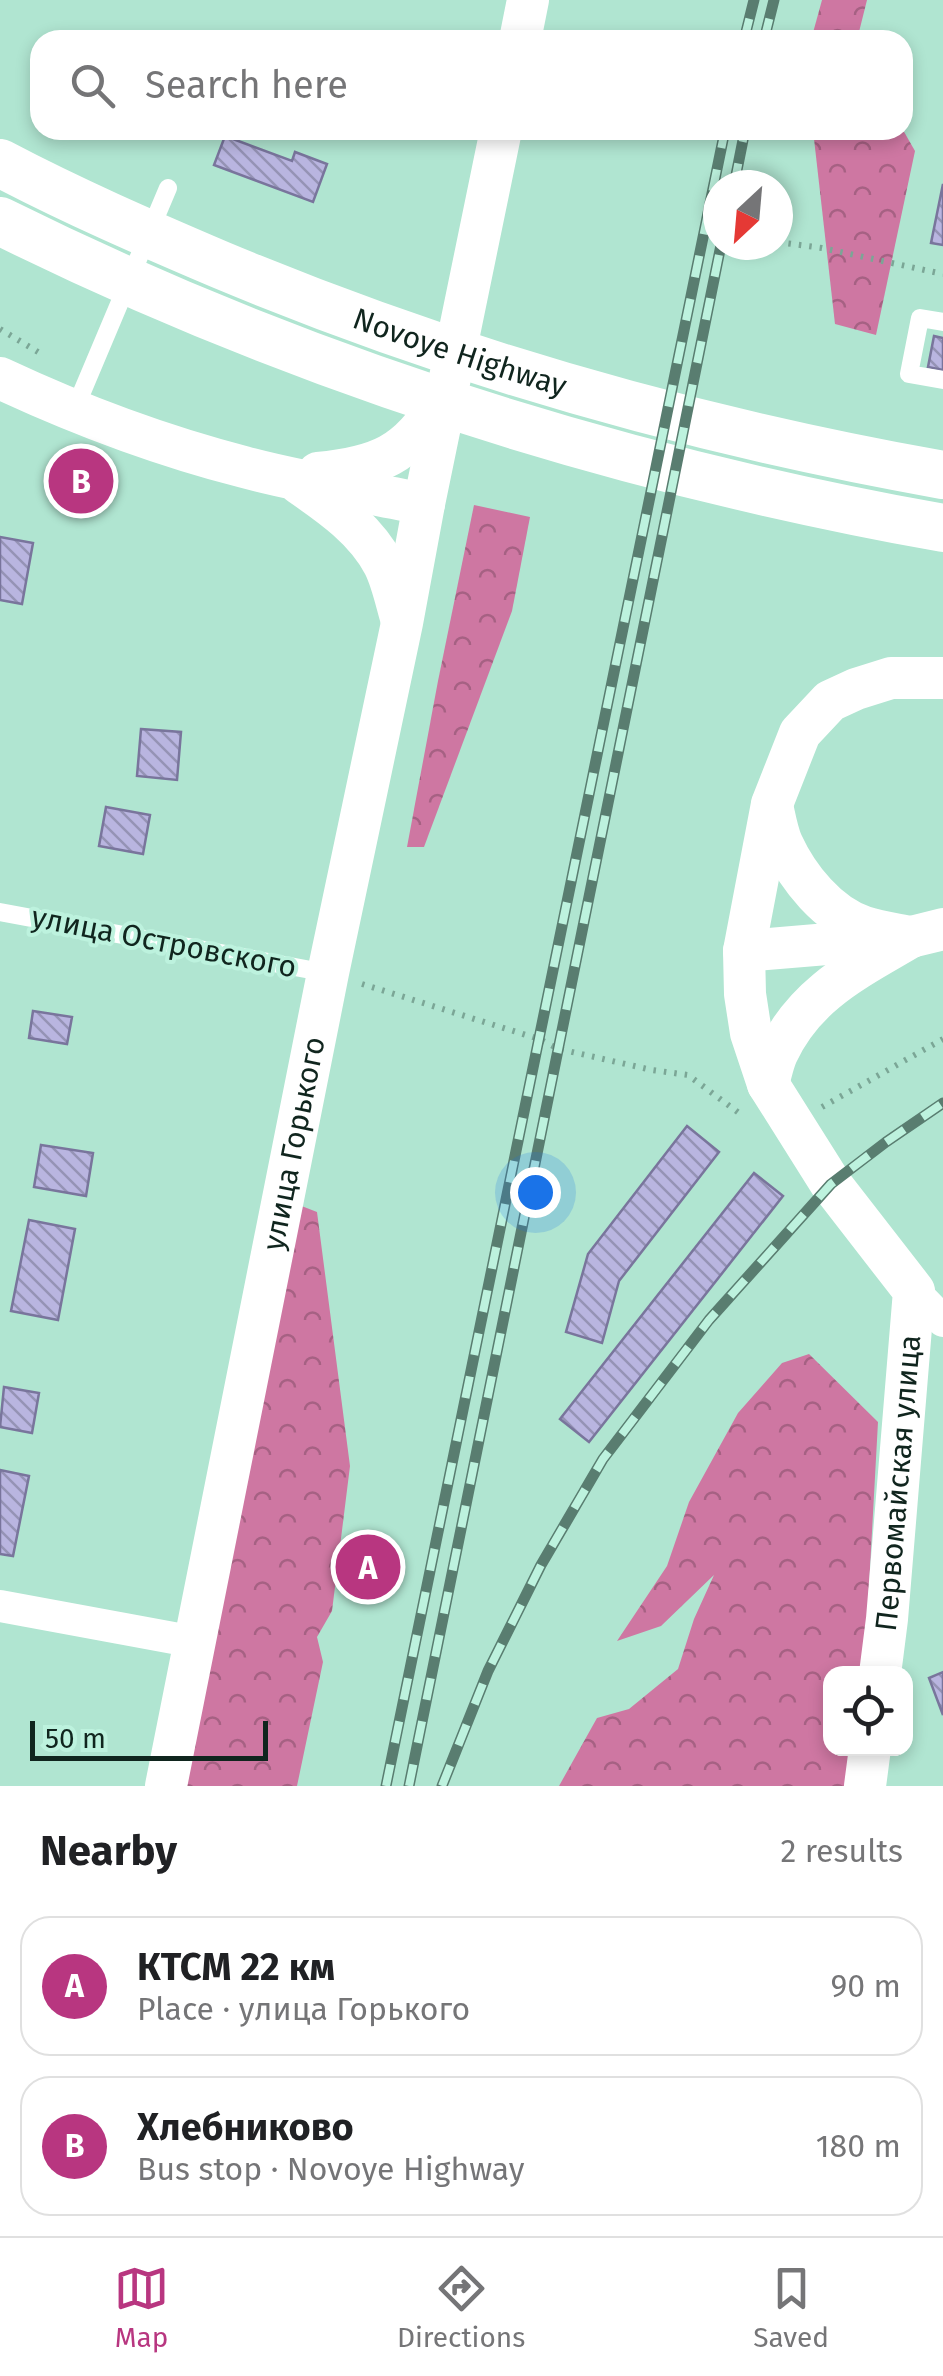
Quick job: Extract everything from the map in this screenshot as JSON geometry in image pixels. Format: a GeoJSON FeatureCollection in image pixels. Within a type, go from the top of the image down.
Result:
{"type":"FeatureCollection","features":[{"type":"Feature","properties":{"kind":"main road","name":"Novoye Highway"},"geometry":{"type":"LineString","coordinates":[[0,163],[170,244],[416,340],[675,418],[796,447],[943,475]]}},
{"type":"Feature","properties":{"kind":"main road","name":"Novoye Highway"},"geometry":{"type":"LineString","coordinates":[[0,221],[265,340],[399,390],[662,468],[943,531]]}},
{"type":"Feature","properties":{"kind":"street"},"geometry":{"type":"LineString","coordinates":[[522,30],[528,0]]}},
{"type":"Feature","properties":{"kind":"street","name":"улица Горького"},"geometry":{"type":"LineString","coordinates":[[166,1786],[499,140]]}},
{"type":"Feature","properties":{"kind":"street"},"geometry":{"type":"LineString","coordinates":[[0,378],[74,411],[183,450],[248,469],[424,504]]}},
{"type":"Feature","properties":{"kind":"street"},"geometry":{"type":"LineString","coordinates":[[288,476],[355,469],[391,456],[408,445],[428,422],[449,386]]}},
{"type":"Feature","properties":{"kind":"street"},"geometry":{"type":"LineString","coordinates":[[288,476],[337,509],[371,545],[384,566],[402,624]]}},
{"type":"Feature","properties":{"kind":"street"},"geometry":{"type":"LineString","coordinates":[[756,1100],[744,950],[772,804],[800,733],[830,702],[856,689],[891,678],[943,678]]}},
{"type":"Feature","properties":{"kind":"street"},"geometry":{"type":"LineString","coordinates":[[772,804],[781,840],[795,868],[832,908],[862,926],[927,933]]}},
{"type":"Feature","properties":{"kind":"street"},"geometry":{"type":"LineString","coordinates":[[744,950],[927,933]]}},
{"type":"Feature","properties":{"kind":"street"},"geometry":{"type":"LineString","coordinates":[[756,1100],[777,1054],[800,1018],[825,990],[927,933]]}},
{"type":"Feature","properties":{"kind":"street"},"geometry":{"type":"LineString","coordinates":[[756,1100],[792,1124],[831,1184],[929,1306]]}},
{"type":"Feature","properties":{"kind":"street","name":"Первомайская улица"},"geometry":{"type":"LineString","coordinates":[[881,1666],[929,1306]]}},
{"type":"Feature","properties":{"kind":"street"},"geometry":{"type":"LineString","coordinates":[[0,1606],[195,1642]]}},
{"type":"Feature","properties":{"kind":"street"},"geometry":{"type":"LineString","coordinates":[[865,1786],[869,1756]]}},
{"type":"Feature","properties":{"kind":"lane"},"geometry":{"type":"LineString","coordinates":[[74,411],[168,188]]}},
{"type":"Feature","properties":{"kind":"lane"},"geometry":{"type":"LineString","coordinates":[[943,322],[920,318],[909,374],[943,380]]}},
{"type":"Feature","properties":{"kind":"lane","name":"улица Островского"},"geometry":{"type":"LineString","coordinates":[[0,912],[328,973]]}},
{"type":"Feature","properties":{"kind":"path"},"geometry":{"type":"LineString","coordinates":[[793,244],[943,274]]}},
{"type":"Feature","properties":{"kind":"path"},"geometry":{"type":"LineString","coordinates":[[328,973],[559,1048],[688,1075],[756,1100]]}},
{"type":"Feature","properties":{"kind":"path"},"geometry":{"type":"LineString","coordinates":[[792,1124],[943,1040]]}},
{"type":"Feature","properties":{"kind":"green space"},"geometry":{"type":"Polygon","coordinates":[[[822,0],[867,0],[860,30],[814,30],[822,0]]]}},
{"type":"Feature","properties":{"kind":"green space"},"geometry":{"type":"Polygon","coordinates":[[[814,140],[909,140],[915,151],[876,335],[835,324],[814,140]]]}},
{"type":"Feature","properties":{"kind":"green space"},"geometry":{"type":"Polygon","coordinates":[[[474,505],[530,517],[512,611],[424,847],[407,847],[438,681],[474,505]]]}},
{"type":"Feature","properties":{"kind":"green space"},"geometry":{"type":"Polygon","coordinates":[[[299,1205],[317,1212],[350,1466],[332,1611],[317,1637],[323,1662],[297,1786],[181,1786],[299,1205]]]}},
{"type":"Feature","properties":{"kind":"green space"},"geometry":{"type":"Polygon","coordinates":[[[809,1354],[878,1422],[862,1666],[823,1666],[823,1756],[850,1756],[846,1786],[559,1786],[597,1718],[629,1709],[678,1669],[714,1575],[661,1626],[617,1641],[667,1566],[689,1502],[738,1413],[782,1363],[809,1354]]]}},
{"type":"Feature","properties":{"kind":"building"},"geometry":{"type":"Polygon","coordinates":[[[223,140],[236,140],[292,161],[295,152],[327,164],[313,202],[214,165],[223,140]]]}},
{"type":"Feature","properties":{"kind":"building"},"geometry":{"type":"Polygon","coordinates":[[[943,184],[943,245],[931,243],[943,184]]]}},
{"type":"Feature","properties":{"kind":"building"},"geometry":{"type":"Polygon","coordinates":[[[934,336],[943,338],[943,370],[928,367],[934,336]]]}},
{"type":"Feature","properties":{"kind":"building"},"geometry":{"type":"Polygon","coordinates":[[[0,537],[33,543],[22,604],[0,600],[0,537]]]}},
{"type":"Feature","properties":{"kind":"building"},"geometry":{"type":"Polygon","coordinates":[[[141,729],[181,732],[177,780],[137,776],[141,729]]]}},
{"type":"Feature","properties":{"kind":"building"},"geometry":{"type":"Polygon","coordinates":[[[106,807],[150,815],[143,854],[99,846],[106,807]]]}},
{"type":"Feature","properties":{"kind":"building"},"geometry":{"type":"Polygon","coordinates":[[[33,1011],[72,1017],[67,1044],[29,1038],[33,1011]]]}},
{"type":"Feature","properties":{"kind":"building"},"geometry":{"type":"Polygon","coordinates":[[[687,1126],[719,1152],[619,1281],[602,1343],[566,1332],[588,1254],[687,1126]]]}},
{"type":"Feature","properties":{"kind":"building"},"geometry":{"type":"Polygon","coordinates":[[[41,1145],[93,1153],[86,1196],[34,1187],[41,1145]]]}},
{"type":"Feature","properties":{"kind":"building"},"geometry":{"type":"Polygon","coordinates":[[[754,1173],[783,1196],[589,1442],[560,1419],[754,1173]]]}},
{"type":"Feature","properties":{"kind":"building"},"geometry":{"type":"Polygon","coordinates":[[[29,1220],[75,1229],[58,1320],[11,1311],[29,1220]]]}},
{"type":"Feature","properties":{"kind":"building"},"geometry":{"type":"Polygon","coordinates":[[[4,1387],[39,1393],[32,1433],[0,1427],[4,1387]]]}},
{"type":"Feature","properties":{"kind":"building"},"geometry":{"type":"Polygon","coordinates":[[[0,1470],[29,1476],[13,1556],[0,1554],[0,1470]]]}},
{"type":"Feature","properties":{"kind":"building"},"geometry":{"type":"Polygon","coordinates":[[[354,1553],[386,1559],[382,1581],[350,1575],[354,1553]]]}},
{"type":"Feature","properties":{"kind":"building"},"geometry":{"type":"Polygon","coordinates":[[[943,1672],[943,1715],[929,1678],[943,1672]]]}},
{"type":"Feature","properties":{"kind":"railway"},"geometry":{"type":"LineString","coordinates":[[746,30],[754,0]]}},
{"type":"Feature","properties":{"kind":"railway"},"geometry":{"type":"LineString","coordinates":[[766,30],[774,0]]}},
{"type":"Feature","properties":{"kind":"railway"},"geometry":{"type":"LineString","coordinates":[[386,1786],[723,140]]}},
{"type":"Feature","properties":{"kind":"railway"},"geometry":{"type":"LineString","coordinates":[[737,170],[743,140]]}},
{"type":"Feature","properties":{"kind":"railway"},"geometry":{"type":"LineString","coordinates":[[409,1786],[718,260]]}},
{"type":"Feature","properties":{"kind":"railway"},"geometry":{"type":"LineString","coordinates":[[442,1786],[488,1671],[541,1565],[603,1459],[709,1320],[831,1184],[943,1103]]}},
{"type":"Feature","properties":{"kind":"place","name":"Хлебниково"},"geometry":{"type":"Point","coordinates":[81,481]}},
{"type":"Feature","properties":{"kind":"place","name":"КТСМ 22 км"},"geometry":{"type":"Point","coordinates":[368,1567]}}]}
